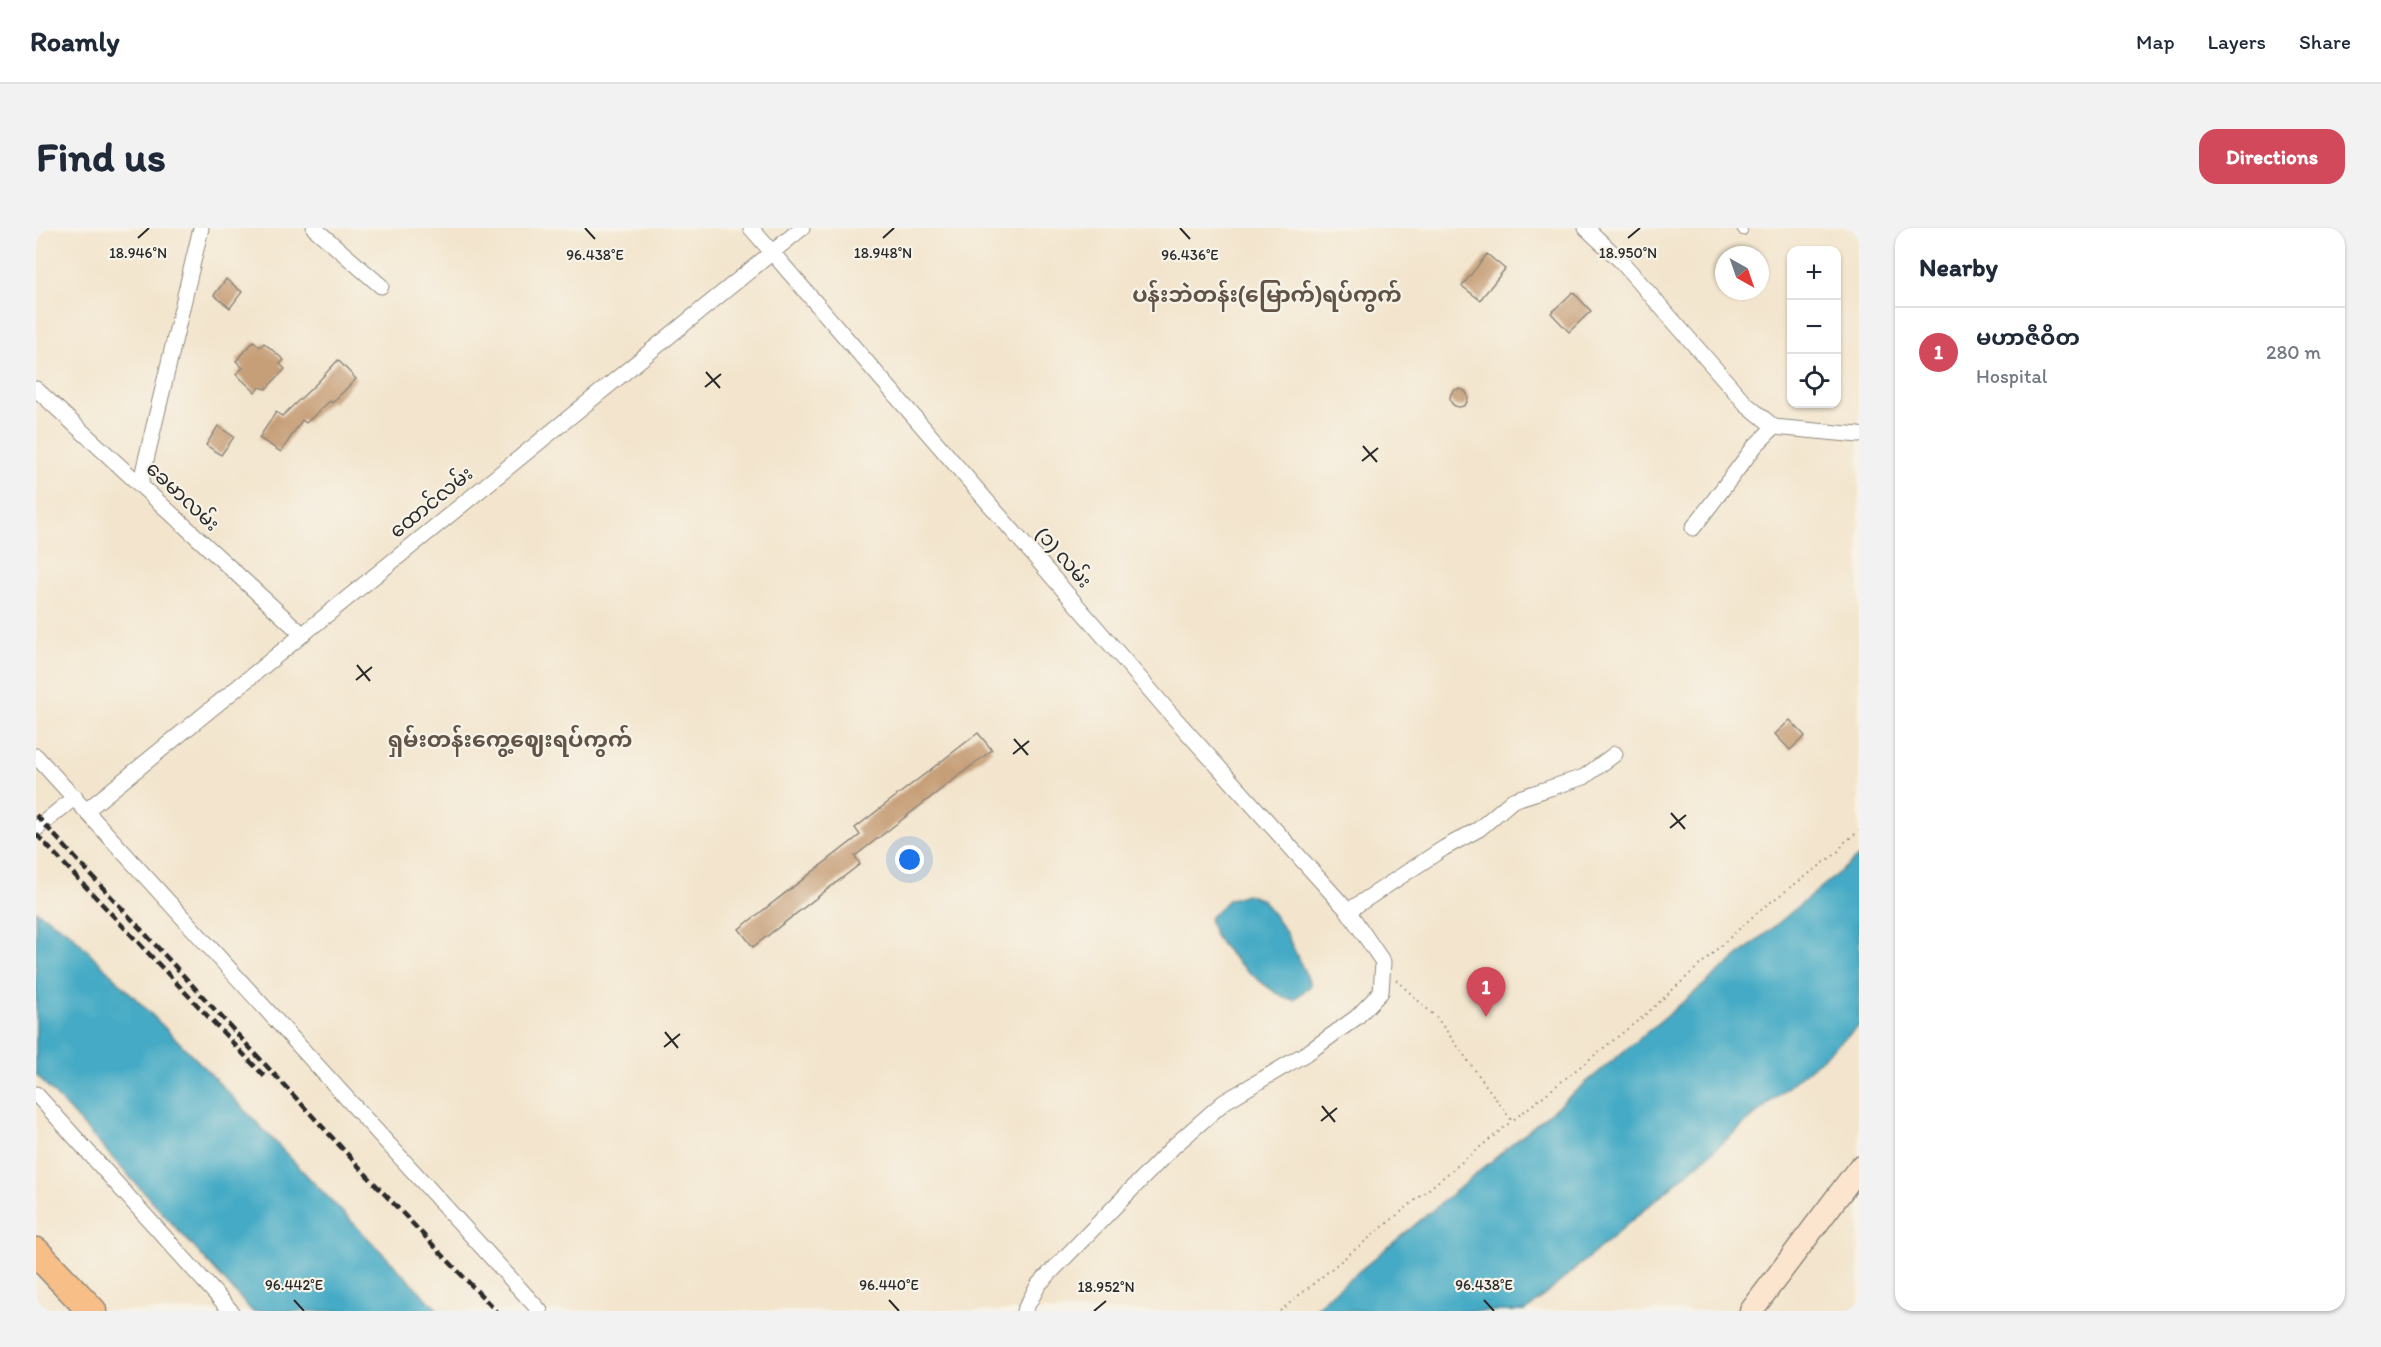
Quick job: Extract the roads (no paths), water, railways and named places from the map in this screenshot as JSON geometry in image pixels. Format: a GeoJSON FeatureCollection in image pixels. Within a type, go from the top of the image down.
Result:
{"type":"FeatureCollection","features":[{"type":"Feature","properties":{"kind":"highway"},"geometry":{"type":"LineString","coordinates":[[36,1252],[92,1311]]}},
{"type":"Feature","properties":{"kind":"street"},"geometry":{"type":"LineString","coordinates":[[140,484],[201,228]]}},
{"type":"Feature","properties":{"kind":"street"},"geometry":{"type":"LineString","coordinates":[[315,228],[381,286]]}},
{"type":"Feature","properties":{"kind":"street","name":"(၁) လမ်း"},"geometry":{"type":"LineString","coordinates":[[751,228],[1169,712],[1348,911],[1383,962],[1381,992],[1357,1017],[1310,1051],[1224,1102],[1174,1146],[1039,1284],[1024,1311]]}},
{"type":"Feature","properties":{"kind":"street","name":"ထောင်လမ်း"},"geometry":{"type":"LineString","coordinates":[[87,810],[802,228]]}},
{"type":"Feature","properties":{"kind":"street"},"geometry":{"type":"LineString","coordinates":[[1586,228],[1620,260],[1746,404],[1774,427],[1859,435]]}},
{"type":"Feature","properties":{"kind":"street","name":"ခေမာလမ်း"},"geometry":{"type":"LineString","coordinates":[[36,389],[302,634]]}},
{"type":"Feature","properties":{"kind":"street"},"geometry":{"type":"LineString","coordinates":[[1693,528],[1755,446],[1774,427]]}},
{"type":"Feature","properties":{"kind":"street"},"geometry":{"type":"LineString","coordinates":[[1348,911],[1444,848],[1479,829],[1513,800],[1584,777],[1615,754]]}},
{"type":"Feature","properties":{"kind":"street"},"geometry":{"type":"LineString","coordinates":[[36,756],[540,1311]]}},
{"type":"Feature","properties":{"kind":"street"},"geometry":{"type":"LineString","coordinates":[[36,829],[75,797]]}},
{"type":"Feature","properties":{"kind":"street"},"geometry":{"type":"LineString","coordinates":[[36,1094],[231,1311]]}},
{"type":"Feature","properties":{"kind":"street"},"geometry":{"type":"LineString","coordinates":[[1751,1311],[1859,1168]]}},
{"type":"Feature","properties":{"kind":"water"},"geometry":{"type":"Polygon","coordinates":[[[1859,856],[1859,1026],[1526,1311],[1311,1311],[1859,856]]]}},
{"type":"Feature","properties":{"kind":"water"},"geometry":{"type":"Polygon","coordinates":[[[1246,894],[1263,900],[1286,933],[1311,985],[1294,1000],[1275,992],[1252,974],[1221,945],[1214,933],[1209,919],[1228,900],[1246,894]]]}},
{"type":"Feature","properties":{"kind":"water"},"geometry":{"type":"Polygon","coordinates":[[[36,911],[69,932],[202,1065],[439,1311],[252,1311],[36,1074],[36,911]]]}},
{"type":"Feature","properties":{"kind":"railway"},"geometry":{"type":"LineString","coordinates":[[36,815],[374,1183],[496,1311]]}},
{"type":"Feature","properties":{"kind":"railway"},"geometry":{"type":"LineString","coordinates":[[36,834],[265,1077]]}},
{"type":"Feature","properties":{"kind":"place","name":"မဟာဇီဝိတ"},"geometry":{"type":"Point","coordinates":[1486,1017]}},
{"type":"Feature","properties":{"kind":"district","name":"ပန်းဘဲတန်း(မြောက်)ရပ်ကွက်"},"geometry":{"type":"Point","coordinates":[1267,294]}},
{"type":"Feature","properties":{"kind":"district","name":"ရှမ်းတန်းကွေ့ဈေးရပ်ကွက်"},"geometry":{"type":"Point","coordinates":[510,739]}}]}
